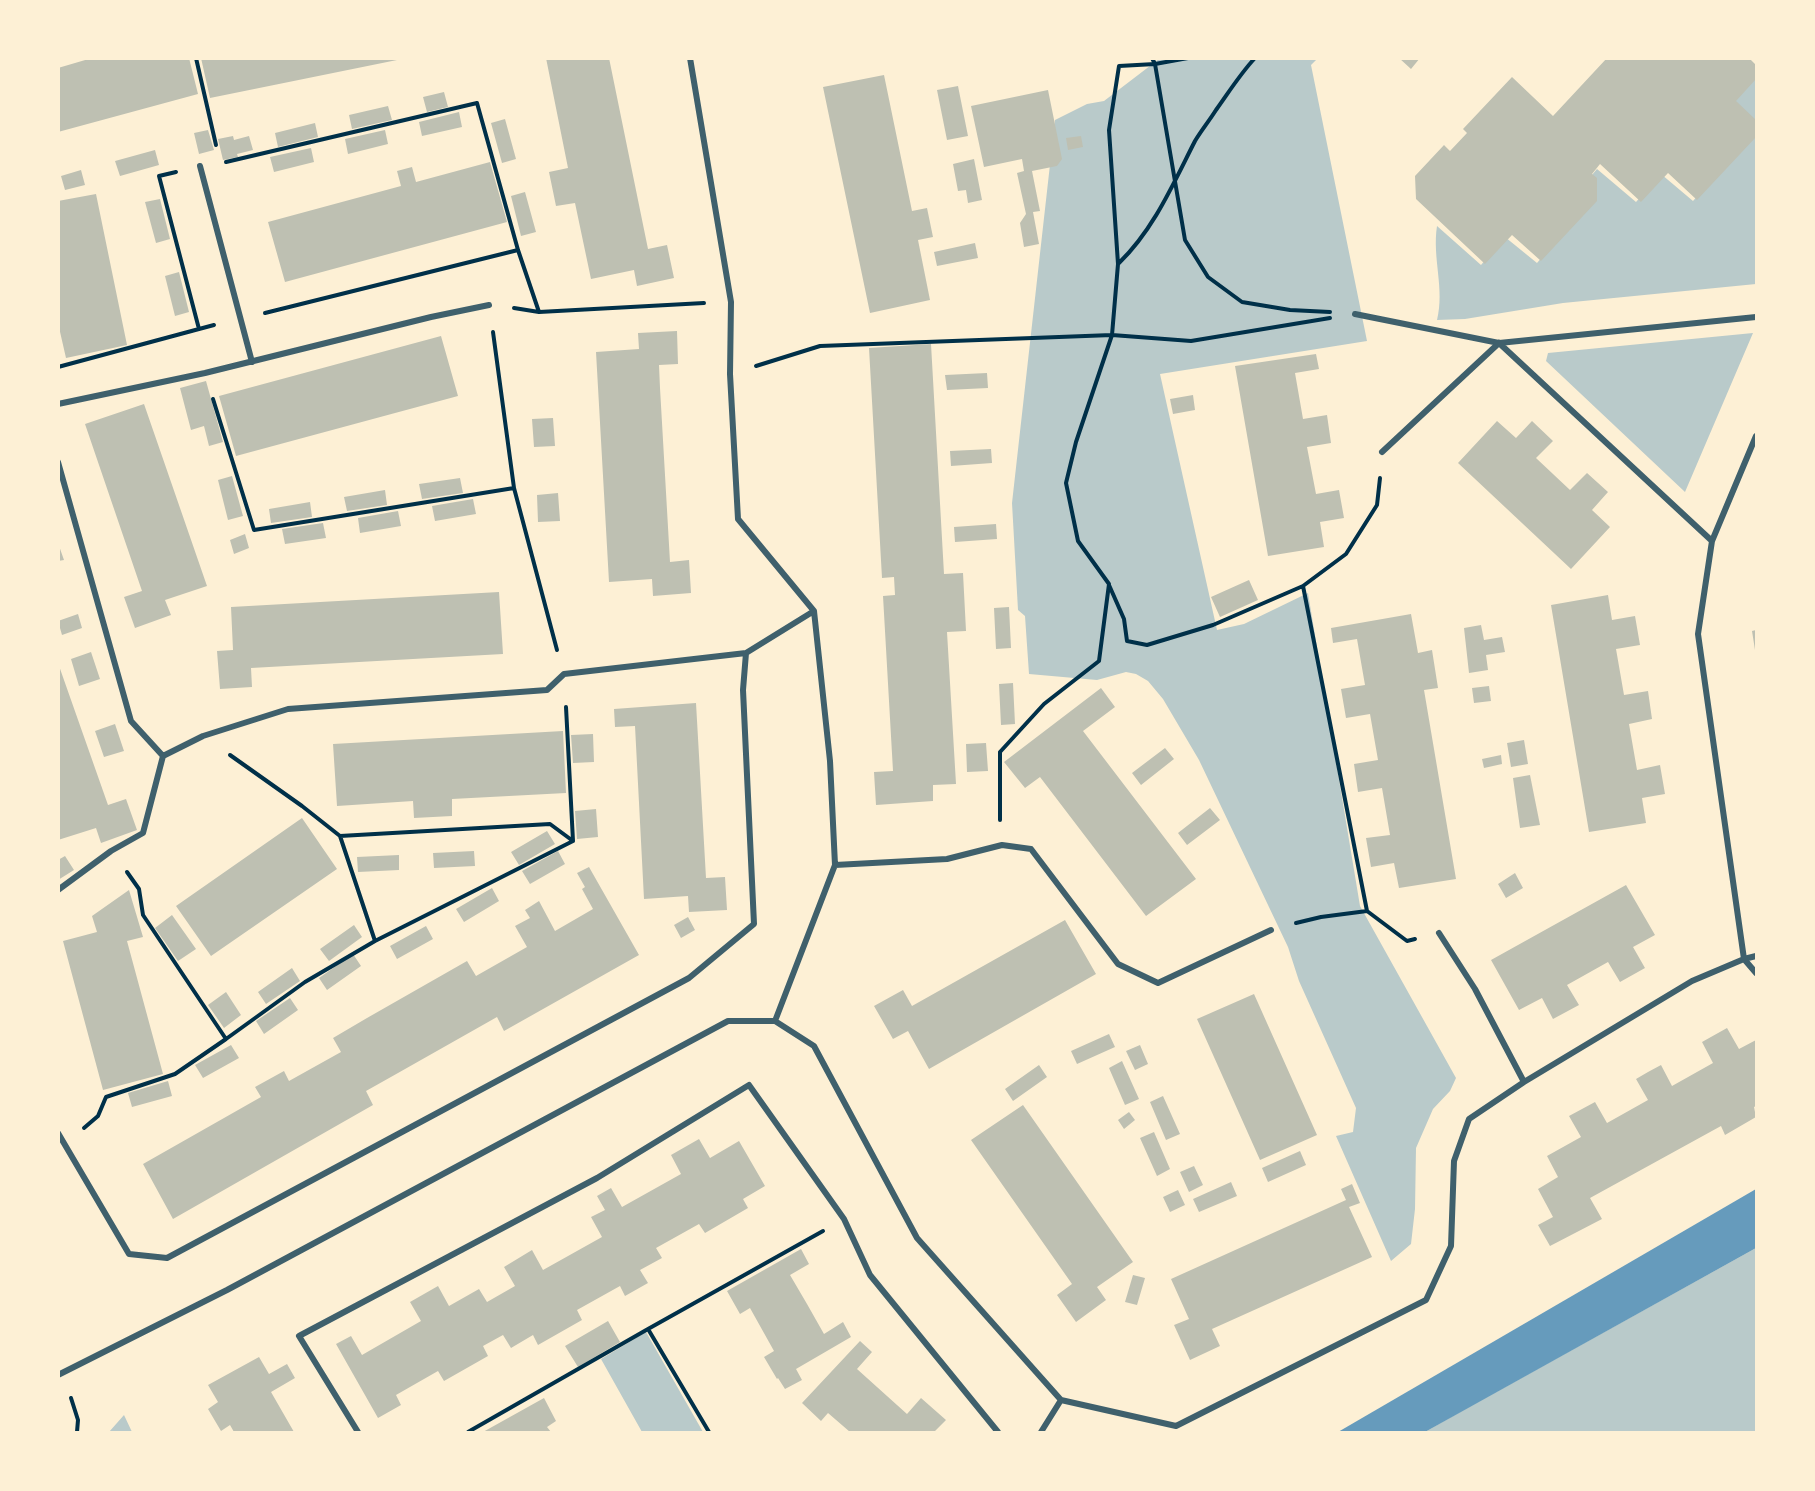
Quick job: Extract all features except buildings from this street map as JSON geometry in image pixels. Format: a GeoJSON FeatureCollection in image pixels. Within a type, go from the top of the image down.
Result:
{"type":"FeatureCollection","features":[{"type":"Feature","properties":{"kind":"street"},"geometry":{"type":"LineString","coordinates":[[690,58],[731,302],[730,374],[738,519],[814,611],[830,761],[835,865],[775,1021]]}},
{"type":"Feature","properties":{"kind":"street"},"geometry":{"type":"LineString","coordinates":[[200,166],[252,362]]}},
{"type":"Feature","properties":{"kind":"street"},"geometry":{"type":"LineString","coordinates":[[58,404],[205,373],[431,317],[489,305]]}},
{"type":"Feature","properties":{"kind":"street"},"geometry":{"type":"LineString","coordinates":[[1355,314],[1498,343],[1756,317]]}},
{"type":"Feature","properties":{"kind":"street"},"geometry":{"type":"LineString","coordinates":[[1382,452],[1498,343]]}},
{"type":"Feature","properties":{"kind":"street"},"geometry":{"type":"LineString","coordinates":[[1498,343],[1712,541]]}},
{"type":"Feature","properties":{"kind":"street"},"geometry":{"type":"LineString","coordinates":[[1756,436],[1712,541],[1698,634],[1744,958],[1756,973]]}},
{"type":"Feature","properties":{"kind":"street"},"geometry":{"type":"LineString","coordinates":[[58,462],[131,721],[163,756]]}},
{"type":"Feature","properties":{"kind":"street"},"geometry":{"type":"LineString","coordinates":[[58,890],[111,852],[143,833],[163,756],[203,736],[288,709],[547,690],[564,674],[746,653],[814,611]]}},
{"type":"Feature","properties":{"kind":"street"},"geometry":{"type":"LineString","coordinates":[[58,1133],[129,1254],[167,1257],[689,978],[754,924],[743,690],[746,653]]}},
{"type":"Feature","properties":{"kind":"street"},"geometry":{"type":"LineString","coordinates":[[835,865],[947,859],[1002,845],[1031,849],[1118,964],[1158,983],[1271,930]]}},
{"type":"Feature","properties":{"kind":"street"},"geometry":{"type":"LineString","coordinates":[[1439,933],[1475,989],[1524,1082]]}},
{"type":"Feature","properties":{"kind":"street"},"geometry":{"type":"LineString","coordinates":[[58,1375],[227,1290],[728,1021],[775,1021],[814,1046],[917,1239],[1061,1400],[1176,1426],[1426,1300],[1451,1246],[1454,1161],[1469,1119],[1524,1082],[1692,981],[1744,958],[1756,956]]}},
{"type":"Feature","properties":{"kind":"street"},"geometry":{"type":"LineString","coordinates":[[358,1432],[299,1336],[597,1178],[749,1085],[844,1219],[870,1275],[998,1432]]}},
{"type":"Feature","properties":{"kind":"street"},"geometry":{"type":"LineString","coordinates":[[1041,1432],[1061,1400]]}},
{"type":"Feature","properties":{"kind":"path"},"geometry":{"type":"LineString","coordinates":[[196,58],[218,152]]}},
{"type":"Feature","properties":{"kind":"path"},"geometry":{"type":"LineString","coordinates":[[1152,58],[1155,64],[1185,240],[1208,277],[1242,302],[1290,310],[1355,314]]}},
{"type":"Feature","properties":{"kind":"path"},"geometry":{"type":"LineString","coordinates":[[1188,58],[1155,64],[1119,66],[1109,130],[1118,264],[1112,336],[1076,442],[1066,483],[1078,541],[1109,584],[1124,619],[1127,641],[1147,645],[1213,625],[1303,586],[1346,554],[1377,505],[1382,452]]}},
{"type":"Feature","properties":{"kind":"path"},"geometry":{"type":"LineString","coordinates":[[1118,264],[1134,248],[1175,184],[1196,139],[1243,71],[1256,58]]}},
{"type":"Feature","properties":{"kind":"path"},"geometry":{"type":"LineString","coordinates":[[220,164],[477,103],[518,250],[539,312]]}},
{"type":"Feature","properties":{"kind":"path"},"geometry":{"type":"LineString","coordinates":[[200,166],[159,176],[200,329]]}},
{"type":"Feature","properties":{"kind":"path"},"geometry":{"type":"LineString","coordinates":[[58,367],[200,329],[518,250]]}},
{"type":"Feature","properties":{"kind":"path"},"geometry":{"type":"LineString","coordinates":[[573,841],[564,674],[514,488],[489,305],[539,312],[731,302]]}},
{"type":"Feature","properties":{"kind":"path"},"geometry":{"type":"LineString","coordinates":[[730,374],[820,346],[1112,336],[1191,341],[1355,314]]}},
{"type":"Feature","properties":{"kind":"path"},"geometry":{"type":"LineString","coordinates":[[205,373],[254,530],[514,488]]}},
{"type":"Feature","properties":{"kind":"path"},"geometry":{"type":"LineString","coordinates":[[1002,845],[1000,752],[1044,704],[1099,661],[1109,584]]}},
{"type":"Feature","properties":{"kind":"path"},"geometry":{"type":"LineString","coordinates":[[1303,586],[1367,911],[1407,941],[1439,933]]}},
{"type":"Feature","properties":{"kind":"path"},"geometry":{"type":"LineString","coordinates":[[203,736],[302,806],[340,837],[375,941]]}},
{"type":"Feature","properties":{"kind":"path"},"geometry":{"type":"LineString","coordinates":[[340,837],[550,824],[573,841]]}},
{"type":"Feature","properties":{"kind":"path"},"geometry":{"type":"LineString","coordinates":[[66,1144],[98,1116],[106,1097],[175,1074],[305,982],[375,941],[573,841]]}},
{"type":"Feature","properties":{"kind":"path"},"geometry":{"type":"LineString","coordinates":[[111,852],[139,889],[143,915],[226,1040]]}},
{"type":"Feature","properties":{"kind":"path"},"geometry":{"type":"LineString","coordinates":[[1271,930],[1321,917],[1367,911]]}},
{"type":"Feature","properties":{"kind":"path"},"geometry":{"type":"LineString","coordinates":[[468,1432],[844,1219]]}},
{"type":"Feature","properties":{"kind":"path"},"geometry":{"type":"LineString","coordinates":[[648,1329],[709,1432]]}},
{"type":"Feature","properties":{"kind":"shaded area"},"geometry":{"type":"Polygon","coordinates":[[[1159,59],[1317,59],[1311,65],[1367,341],[1160,374],[1217,630],[1244,624],[1308,593],[1360,906],[1456,1078],[1450,1091],[1433,1109],[1416,1148],[1415,1209],[1411,1244],[1391,1261],[1336,1136],[1353,1132],[1356,1108],[1299,981],[1288,947],[1199,760],[1163,699],[1148,681],[1136,674],[1126,672],[1097,680],[1029,674],[1025,616],[1018,610],[1012,503],[1055,120],[1087,104],[1104,101],[1159,59]]]}},
{"type":"Feature","properties":{"kind":"shaded area"},"geometry":{"type":"Polygon","coordinates":[[[1756,73],[1756,127],[1730,104],[1756,73]]]}},
{"type":"Feature","properties":{"kind":"shaded area"},"geometry":{"type":"Polygon","coordinates":[[[1756,128],[1756,284],[1563,303],[1465,319],[1437,320],[1440,297],[1436,250],[1437,226],[1481,265],[1505,237],[1537,263],[1592,198],[1581,188],[1597,169],[1636,202],[1661,174],[1693,201],[1756,128]]]}},
{"type":"Feature","properties":{"kind":"shaded area"},"geometry":{"type":"Polygon","coordinates":[[[1753,333],[1685,492],[1546,361],[1548,353],[1753,333]]]}},
{"type":"Feature","properties":{"kind":"shaded area"},"geometry":{"type":"Polygon","coordinates":[[[1756,1248],[1756,1432],[1425,1432],[1467,1408],[1756,1248]]]}},
{"type":"Feature","properties":{"kind":"shaded area"},"geometry":{"type":"Polygon","coordinates":[[[646,1332],[703,1432],[642,1432],[601,1359],[646,1332]]]}},
{"type":"Feature","properties":{"kind":"shaded area"},"geometry":{"type":"Polygon","coordinates":[[[124,1415],[132,1432],[109,1432],[124,1415]]]}},
{"type":"Feature","properties":{"kind":"water"},"geometry":{"type":"Polygon","coordinates":[[[1756,1189],[1756,1248],[1425,1432],[1338,1432],[1756,1189]]]}}]}
